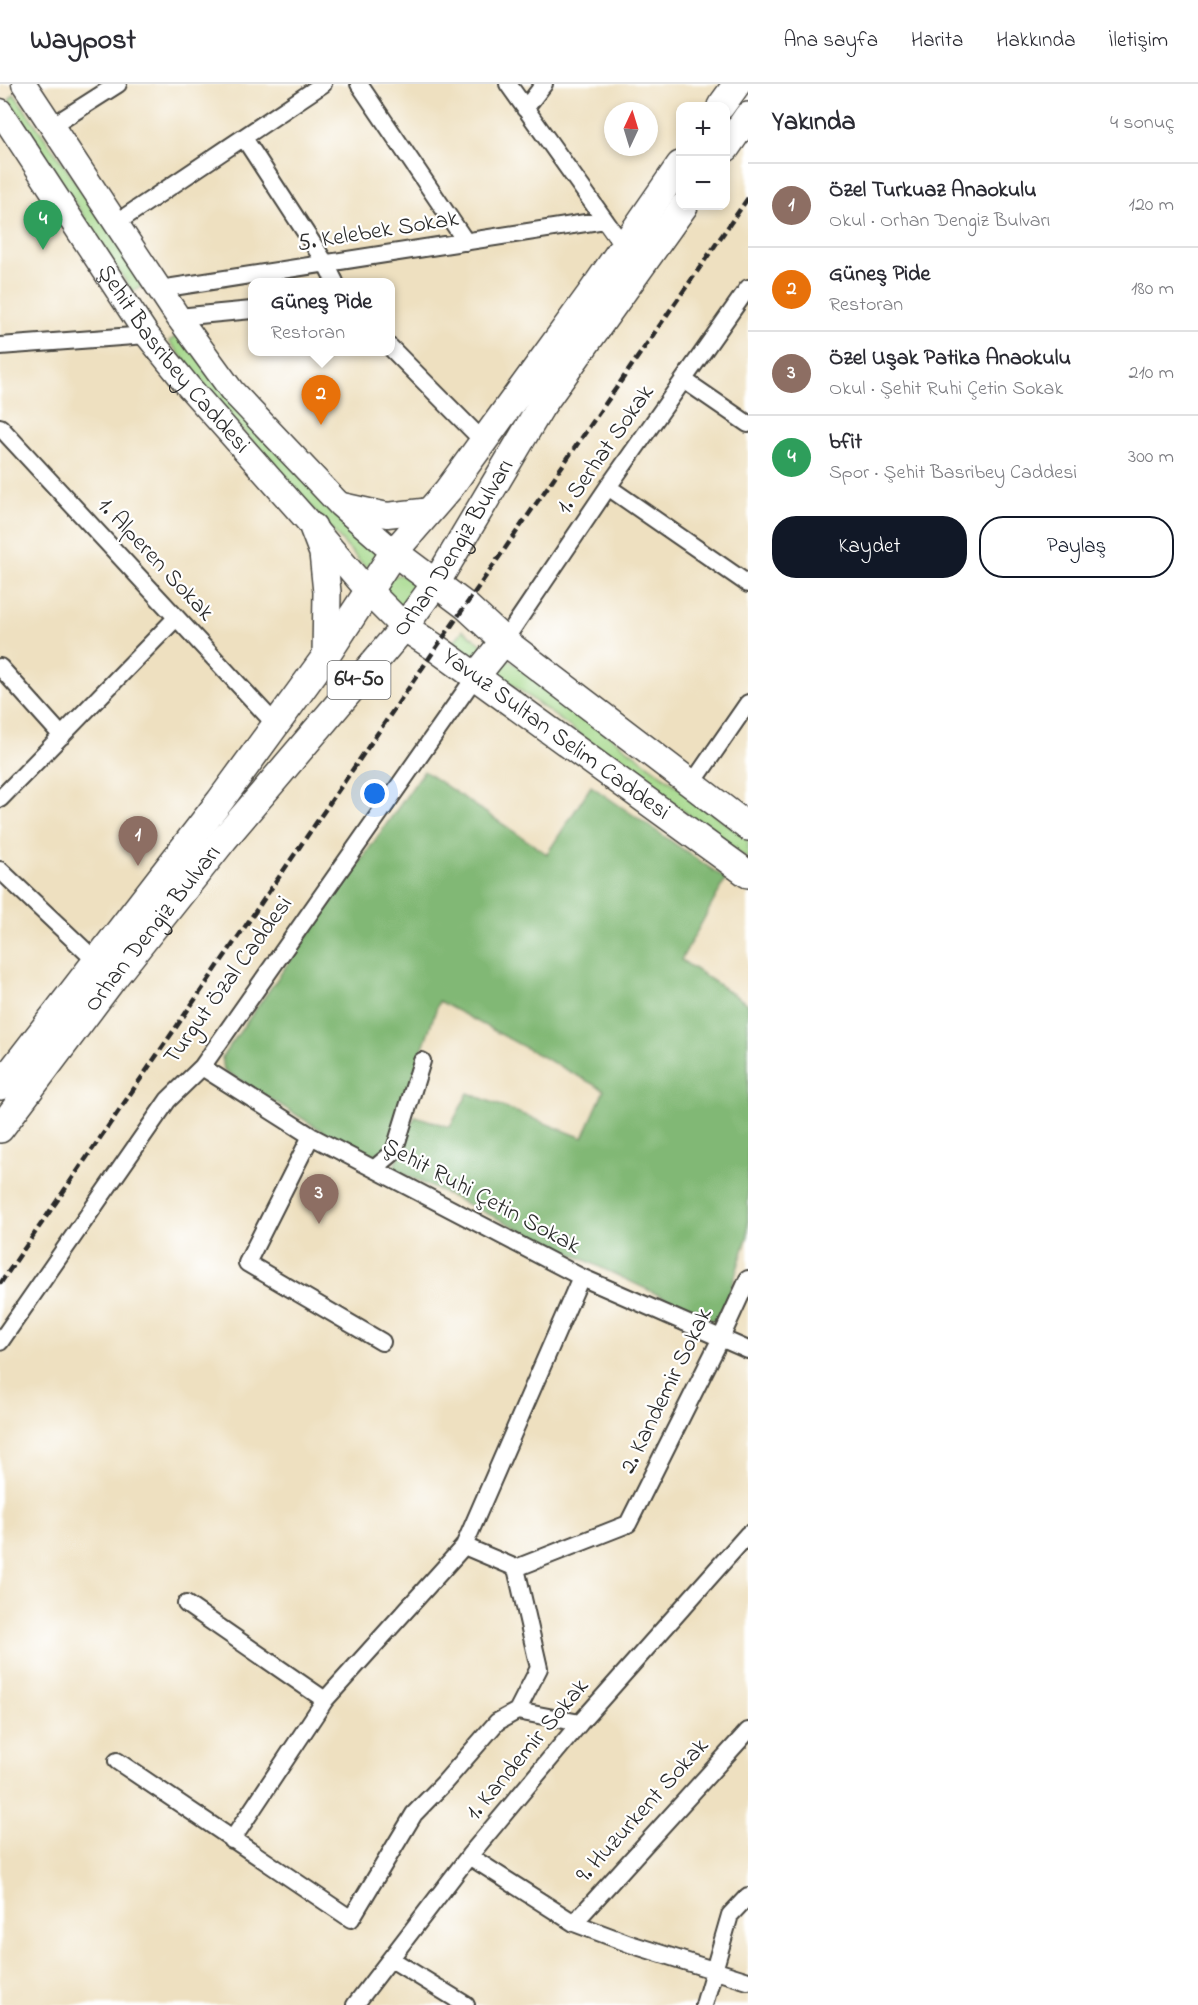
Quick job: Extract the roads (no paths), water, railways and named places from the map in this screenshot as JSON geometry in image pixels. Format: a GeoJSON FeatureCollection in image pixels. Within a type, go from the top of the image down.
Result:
{"type":"FeatureCollection","features":[{"type":"Feature","properties":{"kind":"main road"},"geometry":{"type":"LineString","coordinates":[[724,102],[736,84]]}},
{"type":"Feature","properties":{"kind":"main road"},"geometry":{"type":"LineString","coordinates":[[730,142],[748,116]]}},
{"type":"Feature","properties":{"kind":"main road","name":"Orhan Dengiz Bulvarı"},"geometry":{"type":"LineString","coordinates":[[0,1086],[220,801],[326,656],[394,552],[448,490],[676,172]]}},
{"type":"Feature","properties":{"kind":"main road","name":"Orhan Dengiz Bulvarı"},"geometry":{"type":"LineString","coordinates":[[0,1129],[112,980],[216,848],[404,627],[436,584],[540,408],[681,210]]}},
{"type":"Feature","properties":{"kind":"main road"},"geometry":{"type":"LineString","coordinates":[[313,527],[322,553],[327,592],[326,656]]}},
{"type":"Feature","properties":{"kind":"main road","name":"Yavuz Sultan Selim Caddesi"},"geometry":{"type":"LineString","coordinates":[[394,552],[466,606],[504,640],[748,827]]}},
{"type":"Feature","properties":{"kind":"main road","name":"Yavuz Sultan Selim Caddesi"},"geometry":{"type":"LineString","coordinates":[[368,591],[404,627],[748,874]]}},
{"type":"Feature","properties":{"kind":"main road"},"geometry":{"type":"LineString","coordinates":[[475,677],[504,640]]}},
{"type":"Feature","properties":{"kind":"street","name":"Şehit Basribey Caddesi"},"geometry":{"type":"LineString","coordinates":[[24,84],[159,289],[232,391],[340,505],[394,552]]}},
{"type":"Feature","properties":{"kind":"street"},"geometry":{"type":"LineString","coordinates":[[52,126],[118,84]]}},
{"type":"Feature","properties":{"kind":"street"},"geometry":{"type":"LineString","coordinates":[[116,223],[323,84]]}},
{"type":"Feature","properties":{"kind":"street"},"geometry":{"type":"LineString","coordinates":[[359,84],[466,242]]}},
{"type":"Feature","properties":{"kind":"street"},"geometry":{"type":"LineString","coordinates":[[508,84],[624,247]]}},
{"type":"Feature","properties":{"kind":"street"},"geometry":{"type":"LineString","coordinates":[[525,109],[544,84]]}},
{"type":"Feature","properties":{"kind":"street","name":"Şehit Basribey Caddesi"},"geometry":{"type":"LineString","coordinates":[[0,111],[147,335],[188,386],[368,591]]}},
{"type":"Feature","properties":{"kind":"street"},"geometry":{"type":"LineString","coordinates":[[244,138],[333,278]]}},
{"type":"Feature","properties":{"kind":"street","name":"5. Kelebek Sokak"},"geometry":{"type":"LineString","coordinates":[[159,289],[605,220]]}},
{"type":"Feature","properties":{"kind":"street","name":"1. Serhat Sokak"},"geometry":{"type":"LineString","coordinates":[[504,640],[748,288]]}},
{"type":"Feature","properties":{"kind":"street"},"geometry":{"type":"LineString","coordinates":[[130,308],[159,289]]}},
{"type":"Feature","properties":{"kind":"street"},"geometry":{"type":"LineString","coordinates":[[0,346],[147,335],[178,317],[248,310]]}},
{"type":"Feature","properties":{"kind":"street"},"geometry":{"type":"LineString","coordinates":[[395,352],[483,441]]}},
{"type":"Feature","properties":{"kind":"street"},"geometry":{"type":"LineString","coordinates":[[684,380],[748,424]]}},
{"type":"Feature","properties":{"kind":"street","name":"1. Alperen Sokak"},"geometry":{"type":"LineString","coordinates":[[2,432],[276,725]]}},
{"type":"Feature","properties":{"kind":"street"},"geometry":{"type":"LineString","coordinates":[[608,487],[748,584]]}},
{"type":"Feature","properties":{"kind":"street"},"geometry":{"type":"LineString","coordinates":[[340,505],[387,515],[431,510]]}},
{"type":"Feature","properties":{"kind":"street"},"geometry":{"type":"LineString","coordinates":[[0,799],[176,618]]}},
{"type":"Feature","properties":{"kind":"street"},"geometry":{"type":"LineString","coordinates":[[0,667],[62,736]]}},
{"type":"Feature","properties":{"kind":"street","name":"Turgut Özal Caddesi"},"geometry":{"type":"LineString","coordinates":[[0,1342],[168,1100],[202,1067],[475,677]]}},
{"type":"Feature","properties":{"kind":"street"},"geometry":{"type":"LineString","coordinates":[[692,784],[748,703]]}},
{"type":"Feature","properties":{"kind":"street"},"geometry":{"type":"LineString","coordinates":[[0,870],[96,961]]}},
{"type":"Feature","properties":{"kind":"street"},"geometry":{"type":"LineString","coordinates":[[375,1168],[394,1152],[422,1061]]}},
{"type":"Feature","properties":{"kind":"street","name":"Şehit Ruhi Çetin Sokak"},"geometry":{"type":"LineString","coordinates":[[202,1067],[311,1136],[581,1277],[748,1350]]}},
{"type":"Feature","properties":{"kind":"street"},"geometry":{"type":"LineString","coordinates":[[311,1136],[247,1263],[382,1341]]}},
{"type":"Feature","properties":{"kind":"street"},"geometry":{"type":"LineString","coordinates":[[232,1840],[325,1700],[464,1546],[581,1277]]}},
{"type":"Feature","properties":{"kind":"street","name":"2. Kandemir Sokak"},"geometry":{"type":"LineString","coordinates":[[516,1568],[628,1524],[748,1279]]}},
{"type":"Feature","properties":{"kind":"street","name":"1. Kandemir Sokak"},"geometry":{"type":"LineString","coordinates":[[355,2005],[469,1856],[580,1723],[748,1534]]}},
{"type":"Feature","properties":{"kind":"street"},"geometry":{"type":"LineString","coordinates":[[117,1761],[351,1919],[414,1814],[497,1722],[517,1711],[539,1668],[516,1568],[464,1546]]}},
{"type":"Feature","properties":{"kind":"street"},"geometry":{"type":"LineString","coordinates":[[186,1604],[325,1700]]}},
{"type":"Feature","properties":{"kind":"street"},"geometry":{"type":"LineString","coordinates":[[517,1711],[580,1723]]}},
{"type":"Feature","properties":{"kind":"street","name":"9. Huzurkent Sokak"},"geometry":{"type":"LineString","coordinates":[[574,1923],[748,1731]]}},
{"type":"Feature","properties":{"kind":"street"},"geometry":{"type":"LineString","coordinates":[[469,1856],[574,1923],[630,1944],[748,1981]]}},
{"type":"Feature","properties":{"kind":"street"},"geometry":{"type":"LineString","coordinates":[[704,2005],[730,1915],[748,1896]]}},
{"type":"Feature","properties":{"kind":"street"},"geometry":{"type":"LineString","coordinates":[[391,1959],[466,2005]]}},
{"type":"Feature","properties":{"kind":"railway"},"geometry":{"type":"LineString","coordinates":[[0,1284],[748,198]]}},
{"type":"Feature","properties":{"kind":"place","name":"bfit"},"geometry":{"type":"Point","coordinates":[43,250]}},
{"type":"Feature","properties":{"kind":"place","name":"Güneş Pide"},"geometry":{"type":"Point","coordinates":[321,425]}},
{"type":"Feature","properties":{"kind":"place","name":"Özel Turkuaz Anaokulu"},"geometry":{"type":"Point","coordinates":[138,866]}},
{"type":"Feature","properties":{"kind":"place","name":"Özel Uşak Patika Anaokulu"},"geometry":{"type":"Point","coordinates":[319,1224]}}]}
